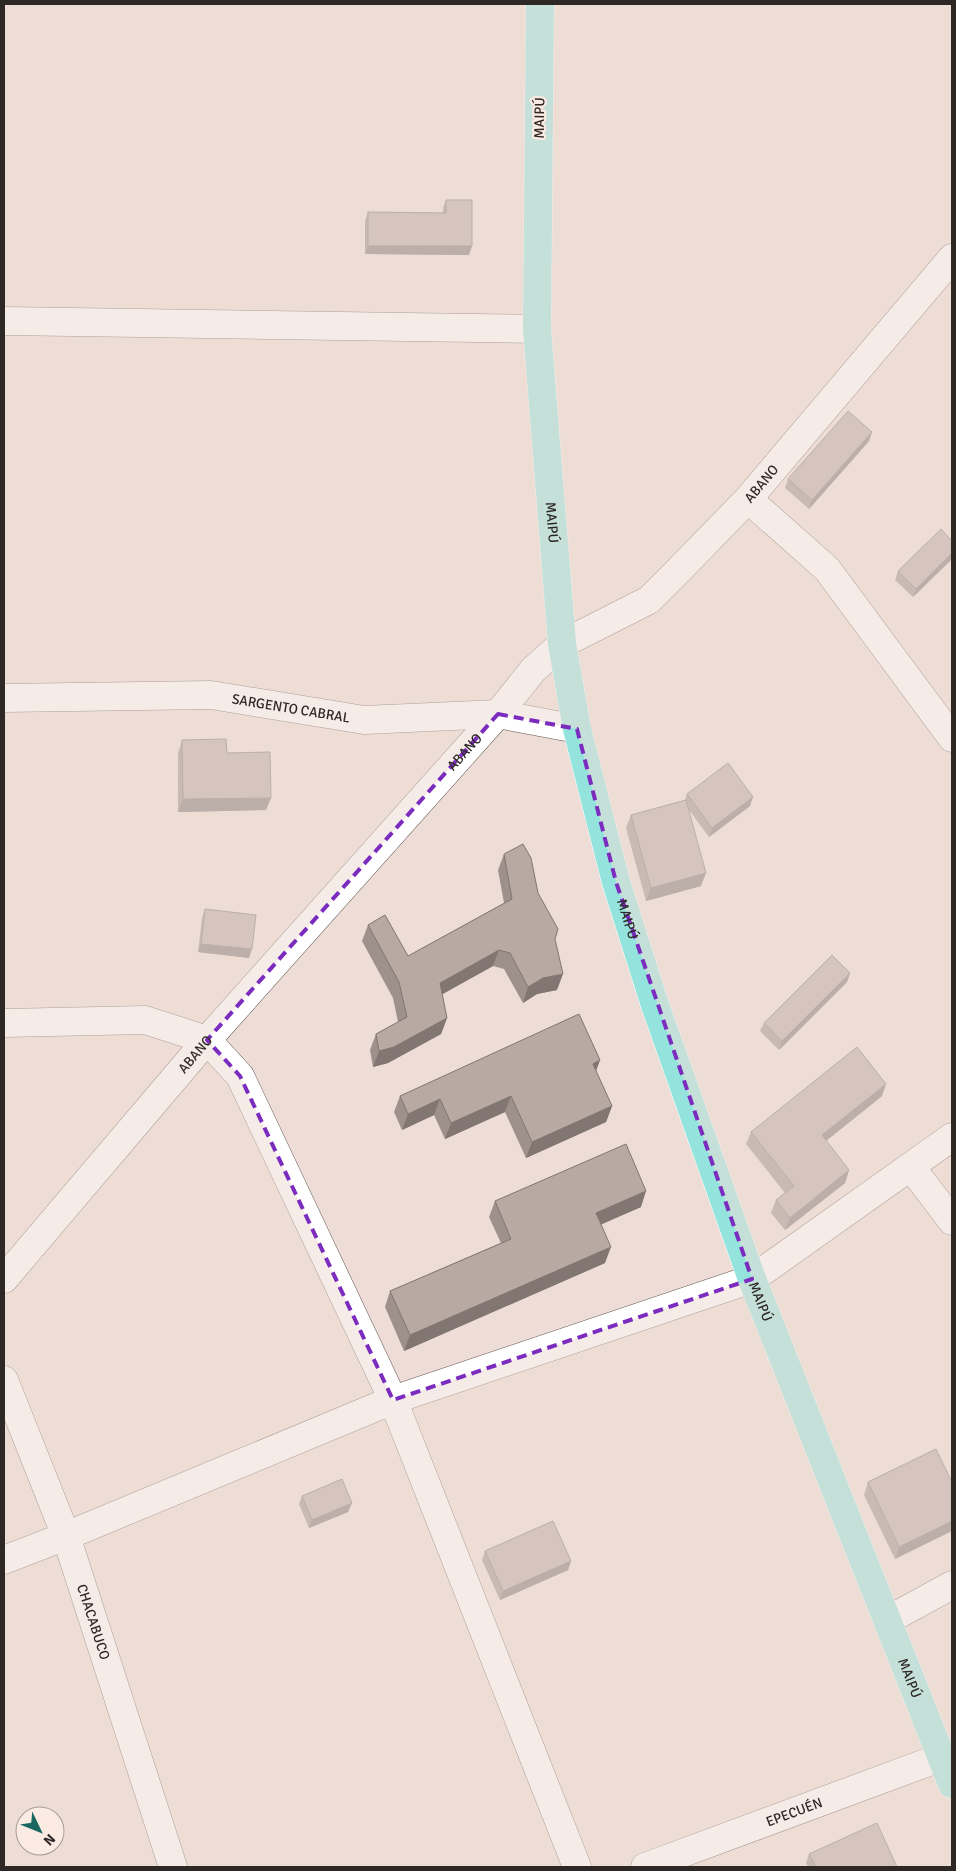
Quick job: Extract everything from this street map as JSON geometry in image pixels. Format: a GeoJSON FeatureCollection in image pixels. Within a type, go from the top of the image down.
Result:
{"type":"FeatureCollection","features":[{"type":"Feature","properties":{"kind":"main road","name":"MAIPÚ"},"geometry":{"type":"LineString","coordinates":[[540,4],[536,329],[562,644],[577,729],[616,882],[655,1005],[752,1279],[952,1784]]}},
{"type":"Feature","properties":{"kind":"street","name":"ABANO"},"geometry":{"type":"LineString","coordinates":[[4,1279],[207,1040],[498,714],[533,670],[562,644],[649,600],[748,499],[952,258]]}},
{"type":"Feature","properties":{"kind":"street"},"geometry":{"type":"LineString","coordinates":[[4,321],[536,329]]}},
{"type":"Feature","properties":{"kind":"street"},"geometry":{"type":"LineString","coordinates":[[748,499],[827,569],[952,738]]}},
{"type":"Feature","properties":{"kind":"street","name":"SARGENTO CABRAL"},"geometry":{"type":"LineString","coordinates":[[4,698],[211,696],[364,720],[498,714],[577,729]]}},
{"type":"Feature","properties":{"kind":"street"},"geometry":{"type":"LineString","coordinates":[[4,1023],[145,1020],[207,1040],[240,1076],[393,1400],[577,1867]]}},
{"type":"Feature","properties":{"kind":"street"},"geometry":{"type":"LineString","coordinates":[[4,1560],[393,1400],[752,1279],[952,1137]]}},
{"type":"Feature","properties":{"kind":"street"},"geometry":{"type":"LineString","coordinates":[[911,1167],[952,1221]]}},
{"type":"Feature","properties":{"kind":"street","name":"CHACABUCO"},"geometry":{"type":"LineString","coordinates":[[4,1380],[66,1536],[174,1867]]}},
{"type":"Feature","properties":{"kind":"street"},"geometry":{"type":"LineString","coordinates":[[888,1620],[952,1585]]}},
{"type":"Feature","properties":{"kind":"street","name":"EPECUÉN"},"geometry":{"type":"LineString","coordinates":[[645,1867],[942,1757]]}},
{"type":"Feature","properties":{"kind":"highlighted area"},"geometry":{"type":"Polygon","coordinates":[[[498,714],[577,729],[616,882],[752,1279],[393,1400],[240,1076],[207,1040],[498,714]]]}},
{"type":"Feature","properties":{"kind":"building"},"geometry":{"type":"Polygon","coordinates":[[[446,200],[472,200],[472,246],[368,246],[368,212],[446,213],[446,200]]]}},
{"type":"Feature","properties":{"kind":"building"},"geometry":{"type":"Polygon","coordinates":[[[848,411],[872,432],[812,500],[788,479],[848,411]]]}},
{"type":"Feature","properties":{"kind":"building"},"geometry":{"type":"Polygon","coordinates":[[[941,529],[952,541],[952,553],[916,589],[898,571],[941,529]]]}},
{"type":"Feature","properties":{"kind":"building"},"geometry":{"type":"Polygon","coordinates":[[[226,739],[227,753],[270,752],[271,798],[183,799],[182,740],[226,739]]]}},
{"type":"Feature","properties":{"kind":"building"},"geometry":{"type":"Polygon","coordinates":[[[728,763],[753,797],[712,828],[687,794],[728,763]]]}},
{"type":"Feature","properties":{"kind":"building"},"geometry":{"type":"Polygon","coordinates":[[[686,800],[706,873],[651,888],[631,815],[686,800]]]}},
{"type":"Feature","properties":{"kind":"building"},"geometry":{"type":"Polygon","coordinates":[[[523,844],[531,858],[538,893],[558,929],[555,939],[563,974],[543,978],[528,987],[510,953],[499,950],[440,983],[447,1018],[394,1047],[379,1051],[376,1034],[407,1017],[399,982],[368,925],[385,915],[408,956],[512,899],[504,854],[523,844]]]}},
{"type":"Feature","properties":{"kind":"building"},"geometry":{"type":"Polygon","coordinates":[[[205,909],[256,915],[252,949],[201,944],[205,909]]]}},
{"type":"Feature","properties":{"kind":"building"},"geometry":{"type":"Polygon","coordinates":[[[832,955],[850,973],[782,1041],[764,1023],[832,955]]]}},
{"type":"Feature","properties":{"kind":"building"},"geometry":{"type":"Polygon","coordinates":[[[579,1014],[600,1060],[593,1064],[612,1106],[532,1142],[511,1096],[451,1123],[440,1099],[408,1114],[400,1096],[579,1014]]]}},
{"type":"Feature","properties":{"kind":"building"},"geometry":{"type":"Polygon","coordinates":[[[857,1047],[886,1084],[822,1135],[849,1170],[790,1218],[776,1200],[794,1186],[751,1132],[857,1047]]]}},
{"type":"Feature","properties":{"kind":"building"},"geometry":{"type":"Polygon","coordinates":[[[626,1144],[646,1191],[596,1213],[611,1247],[410,1335],[390,1291],[511,1239],[495,1201],[626,1144]]]}},
{"type":"Feature","properties":{"kind":"building"},"geometry":{"type":"Polygon","coordinates":[[[936,1449],[952,1482],[952,1521],[899,1547],[868,1482],[936,1449]]]}},
{"type":"Feature","properties":{"kind":"building"},"geometry":{"type":"Polygon","coordinates":[[[342,1479],[352,1503],[312,1520],[302,1496],[342,1479]]]}},
{"type":"Feature","properties":{"kind":"building"},"geometry":{"type":"Polygon","coordinates":[[[553,1521],[571,1561],[503,1591],[485,1551],[553,1521]]]}},
{"type":"Feature","properties":{"kind":"building"},"geometry":{"type":"Polygon","coordinates":[[[877,1823],[897,1867],[816,1867],[809,1854],[877,1823]]]}}]}
